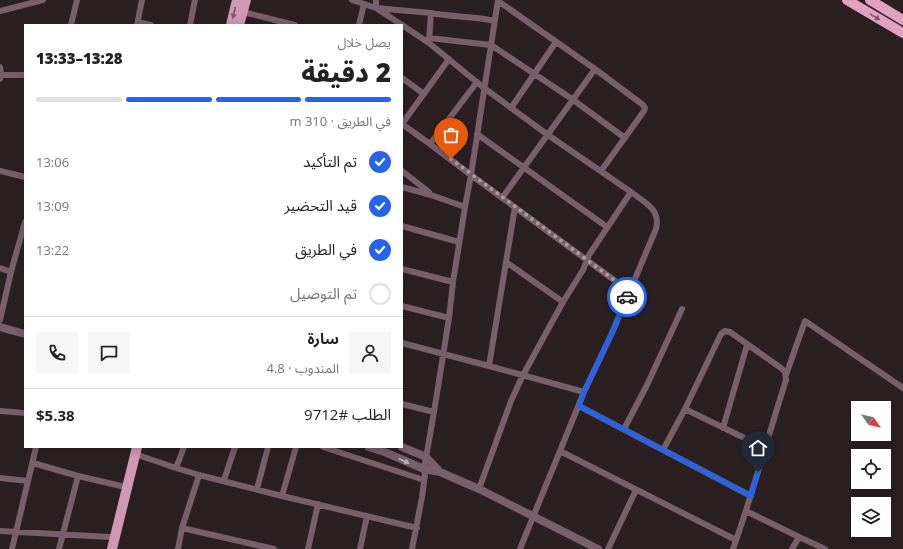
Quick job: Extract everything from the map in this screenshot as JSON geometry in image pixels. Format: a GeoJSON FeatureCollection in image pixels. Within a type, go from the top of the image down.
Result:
{"type":"FeatureCollection","features":[{"type":"Feature","properties":{"kind":"highway"},"geometry":{"type":"LineString","coordinates":[[847,0],[903,33]]}},
{"type":"Feature","properties":{"kind":"highway"},"geometry":{"type":"LineString","coordinates":[[870,0],[903,20]]}},
{"type":"Feature","properties":{"kind":"main road"},"geometry":{"type":"LineString","coordinates":[[231,24],[237,0]]}},
{"type":"Feature","properties":{"kind":"main road"},"geometry":{"type":"LineString","coordinates":[[239,24],[246,0]]}},
{"type":"Feature","properties":{"kind":"main road"},"geometry":{"type":"LineString","coordinates":[[106,549],[121,486],[134,449]]}},
{"type":"Feature","properties":{"kind":"main road"},"geometry":{"type":"LineString","coordinates":[[112,549],[134,449]]}},
{"type":"Feature","properties":{"kind":"street"},"geometry":{"type":"LineString","coordinates":[[0,11],[43,0]]}},
{"type":"Feature","properties":{"kind":"street"},"geometry":{"type":"LineString","coordinates":[[71,24],[77,0]]}},
{"type":"Feature","properties":{"kind":"street"},"geometry":{"type":"LineString","coordinates":[[137,24],[142,0]]}},
{"type":"Feature","properties":{"kind":"street"},"geometry":{"type":"LineString","coordinates":[[190,24],[195,0]]}},
{"type":"Feature","properties":{"kind":"street"},"geometry":{"type":"LineString","coordinates":[[352,0],[376,8],[473,17],[495,21]]}},
{"type":"Feature","properties":{"kind":"street"},"geometry":{"type":"LineString","coordinates":[[376,0],[376,8]]}},
{"type":"Feature","properties":{"kind":"street"},"geometry":{"type":"LineString","coordinates":[[412,549],[417,528],[424,480],[424,469],[498,1],[640,102],[645,108],[601,171]]}},
{"type":"Feature","properties":{"kind":"street"},"geometry":{"type":"LineString","coordinates":[[359,24],[364,4]]}},
{"type":"Feature","properties":{"kind":"street"},"geometry":{"type":"LineString","coordinates":[[376,8],[400,24]]}},
{"type":"Feature","properties":{"kind":"street"},"geometry":{"type":"LineString","coordinates":[[243,12],[291,24]]}},
{"type":"Feature","properties":{"kind":"street"},"geometry":{"type":"LineString","coordinates":[[429,40],[431,13]]}},
{"type":"Feature","properties":{"kind":"street"},"geometry":{"type":"LineString","coordinates":[[403,26],[429,40],[448,59],[484,88],[548,135],[631,192],[651,208],[656,214],[658,222],[612,333],[584,392],[520,549]]}},
{"type":"Feature","properties":{"kind":"street"},"geometry":{"type":"LineString","coordinates":[[429,40],[491,45],[572,99],[625,138]]}},
{"type":"Feature","properties":{"kind":"street"},"geometry":{"type":"LineString","coordinates":[[511,108],[556,42]]}},
{"type":"Feature","properties":{"kind":"street"},"geometry":{"type":"LineString","coordinates":[[403,123],[448,59]]}},
{"type":"Feature","properties":{"kind":"street"},"geometry":{"type":"LineString","coordinates":[[0,67],[0,76],[24,75]]}},
{"type":"Feature","properties":{"kind":"street"},"geometry":{"type":"LineString","coordinates":[[502,198],[594,69]]}},
{"type":"Feature","properties":{"kind":"street"},"geometry":{"type":"LineString","coordinates":[[403,79],[424,94]]}},
{"type":"Feature","properties":{"kind":"street"},"geometry":{"type":"LineString","coordinates":[[430,144],[477,82]]}},
{"type":"Feature","properties":{"kind":"street"},"geometry":{"type":"LineString","coordinates":[[403,125],[629,291]]}},
{"type":"Feature","properties":{"kind":"street"},"geometry":{"type":"LineString","coordinates":[[477,134],[607,227]]}},
{"type":"Feature","properties":{"kind":"street"},"geometry":{"type":"LineString","coordinates":[[0,170],[24,177]]}},
{"type":"Feature","properties":{"kind":"street"},"geometry":{"type":"LineString","coordinates":[[403,172],[431,195]]}},
{"type":"Feature","properties":{"kind":"street"},"geometry":{"type":"LineString","coordinates":[[403,187],[465,207]]}},
{"type":"Feature","properties":{"kind":"street"},"geometry":{"type":"LineString","coordinates":[[479,489],[511,401],[523,375],[563,302],[583,270],[586,259],[631,192]]}},
{"type":"Feature","properties":{"kind":"street"},"geometry":{"type":"LineString","coordinates":[[489,366],[515,207]]}},
{"type":"Feature","properties":{"kind":"street"},"geometry":{"type":"LineString","coordinates":[[0,320],[24,226]]}},
{"type":"Feature","properties":{"kind":"street"},"geometry":{"type":"LineString","coordinates":[[403,226],[459,242]]}},
{"type":"Feature","properties":{"kind":"street"},"geometry":{"type":"LineString","coordinates":[[506,262],[563,302]]}},
{"type":"Feature","properties":{"kind":"street"},"geometry":{"type":"LineString","coordinates":[[0,268],[11,272]]}},
{"type":"Feature","properties":{"kind":"street"},"geometry":{"type":"LineString","coordinates":[[403,269],[453,282]]}},
{"type":"Feature","properties":{"kind":"street"},"geometry":{"type":"LineString","coordinates":[[403,306],[449,318]]}},
{"type":"Feature","properties":{"kind":"street"},"geometry":{"type":"LineString","coordinates":[[624,429],[682,309]]}},
{"type":"Feature","properties":{"kind":"street"},"geometry":{"type":"LineString","coordinates":[[733,549],[751,496],[786,380],[786,375],[805,321],[903,388]]}},
{"type":"Feature","properties":{"kind":"street"},"geometry":{"type":"LineString","coordinates":[[0,327],[24,334]]}},
{"type":"Feature","properties":{"kind":"street"},"geometry":{"type":"LineString","coordinates":[[663,450],[685,409],[722,332],[730,332],[781,368],[786,375]]}},
{"type":"Feature","properties":{"kind":"street"},"geometry":{"type":"LineString","coordinates":[[403,343],[584,392]]}},
{"type":"Feature","properties":{"kind":"street"},"geometry":{"type":"LineString","coordinates":[[723,428],[747,344]]}},
{"type":"Feature","properties":{"kind":"street"},"geometry":{"type":"LineString","coordinates":[[403,404],[434,412]]}},
{"type":"Feature","properties":{"kind":"street"},"geometry":{"type":"LineString","coordinates":[[579,406],[751,496]]}},
{"type":"Feature","properties":{"kind":"street"},"geometry":{"type":"LineString","coordinates":[[685,409],[765,448]]}},
{"type":"Feature","properties":{"kind":"street"},"geometry":{"type":"LineString","coordinates":[[0,411],[24,413]]}},
{"type":"Feature","properties":{"kind":"street"},"geometry":{"type":"LineString","coordinates":[[403,447],[426,457],[440,472]]}},
{"type":"Feature","properties":{"kind":"street"},"geometry":{"type":"LineString","coordinates":[[12,549],[36,448]]}},
{"type":"Feature","properties":{"kind":"street"},"geometry":{"type":"LineString","coordinates":[[176,468],[184,448]]}},
{"type":"Feature","properties":{"kind":"street"},"geometry":{"type":"LineString","coordinates":[[224,480],[235,448]]}},
{"type":"Feature","properties":{"kind":"street"},"geometry":{"type":"LineString","coordinates":[[257,489],[268,448]]}},
{"type":"Feature","properties":{"kind":"street"},"geometry":{"type":"LineString","coordinates":[[282,496],[296,448]]}},
{"type":"Feature","properties":{"kind":"street"},"geometry":{"type":"LineString","coordinates":[[326,448],[424,480]]}},
{"type":"Feature","properties":{"kind":"street"},"geometry":{"type":"LineString","coordinates":[[372,448],[388,453],[424,469],[440,472],[479,489],[598,549]]}},
{"type":"Feature","properties":{"kind":"street"},"geometry":{"type":"LineString","coordinates":[[134,449],[176,468],[282,496],[417,528]]}},
{"type":"Feature","properties":{"kind":"street"},"geometry":{"type":"LineString","coordinates":[[560,452],[736,540]]}},
{"type":"Feature","properties":{"kind":"street"},"geometry":{"type":"LineString","coordinates":[[33,464],[121,486]]}},
{"type":"Feature","properties":{"kind":"street"},"geometry":{"type":"LineString","coordinates":[[178,549],[182,528],[199,474]]}},
{"type":"Feature","properties":{"kind":"street"},"geometry":{"type":"LineString","coordinates":[[59,549],[78,476]]}},
{"type":"Feature","properties":{"kind":"street"},"geometry":{"type":"LineString","coordinates":[[0,478],[28,481]]}},
{"type":"Feature","properties":{"kind":"street"},"geometry":{"type":"LineString","coordinates":[[608,549],[636,490]]}},
{"type":"Feature","properties":{"kind":"street"},"geometry":{"type":"LineString","coordinates":[[308,549],[318,504]]}},
{"type":"Feature","properties":{"kind":"street"},"geometry":{"type":"LineString","coordinates":[[746,511],[825,549]]}},
{"type":"Feature","properties":{"kind":"street"},"geometry":{"type":"LineString","coordinates":[[360,549],[367,516]]}},
{"type":"Feature","properties":{"kind":"street"},"geometry":{"type":"LineString","coordinates":[[182,528],[274,549]]}},
{"type":"Feature","properties":{"kind":"street"},"geometry":{"type":"LineString","coordinates":[[0,531],[110,537]]}},
{"type":"Feature","properties":{"kind":"street"},"geometry":{"type":"LineString","coordinates":[[792,549],[799,537]]}},
{"type":"Feature","properties":{"kind":"way so far"},"geometry":{"type":"LineString","coordinates":[[451,159],[629,291],[627,297]]}},
{"type":"Feature","properties":{"kind":"route"},"geometry":{"type":"LineString","coordinates":[[627,297],[579,406],[751,496],[758,472]]}}]}
